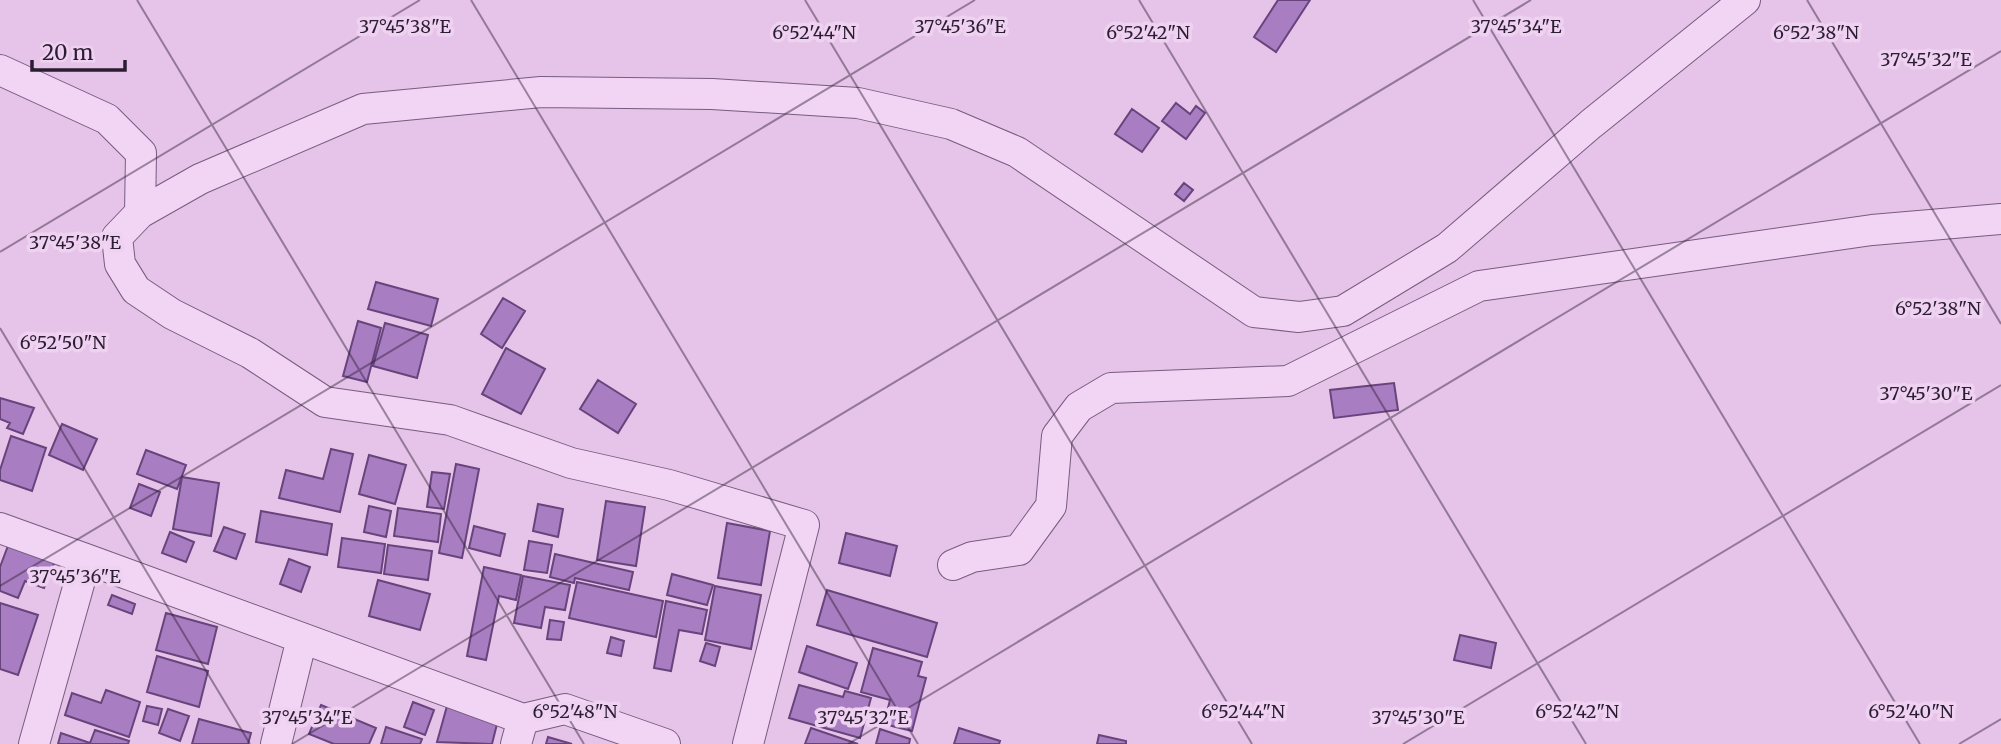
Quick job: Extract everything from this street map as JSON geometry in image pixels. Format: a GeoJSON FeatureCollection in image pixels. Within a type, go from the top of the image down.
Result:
{"type":"FeatureCollection","features":[{"type":"Feature","properties":{"kind":"street"},"geometry":{"type":"LineString","coordinates":[[748,744],[804,525],[669,485],[571,463],[450,420],[325,402],[250,353],[172,314],[136,290],[120,264],[117,237],[140,213],[200,179],[363,109],[541,92],[712,94],[858,103],[951,124],[1017,152],[1254,312],[1299,317],[1343,311],[1447,248],[1591,124],[1745,0]]}},
{"type":"Feature","properties":{"kind":"street"},"geometry":{"type":"LineString","coordinates":[[0,70],[107,119],[141,153],[140,213]]}},
{"type":"Feature","properties":{"kind":"street"},"geometry":{"type":"LineString","coordinates":[[953,565],[972,557],[1019,550],[1051,506],[1057,436],[1079,407],[1111,388],[1288,381],[1479,286],[1872,230],[2001,219]]}},
{"type":"Feature","properties":{"kind":"street"},"geometry":{"type":"LineString","coordinates":[[0,528],[302,638],[519,731],[565,709],[665,744]]}},
{"type":"Feature","properties":{"kind":"street"},"geometry":{"type":"LineString","coordinates":[[34,744],[86,559]]}},
{"type":"Feature","properties":{"kind":"street"},"geometry":{"type":"LineString","coordinates":[[276,744],[302,638]]}},
{"type":"Feature","properties":{"kind":"building"},"geometry":{"type":"Polygon","coordinates":[[[1278,0],[1310,0],[1276,52],[1254,37],[1278,0]]]}},
{"type":"Feature","properties":{"kind":"building"},"geometry":{"type":"Polygon","coordinates":[[[1176,103],[1190,114],[1196,106],[1205,113],[1186,139],[1162,121],[1176,103]]]}},
{"type":"Feature","properties":{"kind":"building"},"geometry":{"type":"Polygon","coordinates":[[[1132,109],[1159,128],[1142,152],[1115,134],[1132,109]]]}},
{"type":"Feature","properties":{"kind":"building"},"geometry":{"type":"Polygon","coordinates":[[[1184,183],[1193,190],[1184,201],[1175,194],[1184,183]]]}},
{"type":"Feature","properties":{"kind":"building"},"geometry":{"type":"Polygon","coordinates":[[[376,282],[438,299],[431,326],[368,309],[376,282]]]}},
{"type":"Feature","properties":{"kind":"building"},"geometry":{"type":"Polygon","coordinates":[[[503,298],[525,311],[502,348],[481,334],[503,298]]]}},
{"type":"Feature","properties":{"kind":"building"},"geometry":{"type":"Polygon","coordinates":[[[358,321],[381,328],[367,382],[343,376],[358,321]]]}},
{"type":"Feature","properties":{"kind":"building"},"geometry":{"type":"Polygon","coordinates":[[[385,323],[428,335],[417,378],[373,366],[385,323]]]}},
{"type":"Feature","properties":{"kind":"building"},"geometry":{"type":"Polygon","coordinates":[[[506,348],[545,369],[521,414],[482,394],[506,348]]]}},
{"type":"Feature","properties":{"kind":"building"},"geometry":{"type":"Polygon","coordinates":[[[598,380],[636,404],[618,433],[580,409],[598,380]]]}},
{"type":"Feature","properties":{"kind":"building"},"geometry":{"type":"Polygon","coordinates":[[[1394,383],[1398,410],[1334,418],[1330,390],[1394,383]]]}},
{"type":"Feature","properties":{"kind":"building"},"geometry":{"type":"Polygon","coordinates":[[[0,398],[34,408],[23,434],[7,428],[10,423],[0,419],[0,398]]]}},
{"type":"Feature","properties":{"kind":"building"},"geometry":{"type":"Polygon","coordinates":[[[62,424],[97,439],[83,470],[49,455],[62,424]]]}},
{"type":"Feature","properties":{"kind":"building"},"geometry":{"type":"Polygon","coordinates":[[[11,436],[46,448],[32,491],[0,480],[0,470],[11,436]]]}},
{"type":"Feature","properties":{"kind":"building"},"geometry":{"type":"Polygon","coordinates":[[[331,449],[353,454],[340,512],[279,498],[286,470],[323,479],[331,449]]]}},
{"type":"Feature","properties":{"kind":"building"},"geometry":{"type":"Polygon","coordinates":[[[146,450],[186,465],[177,489],[137,474],[146,450]]]}},
{"type":"Feature","properties":{"kind":"building"},"geometry":{"type":"Polygon","coordinates":[[[369,455],[406,465],[395,504],[359,494],[369,455]]]}},
{"type":"Feature","properties":{"kind":"building"},"geometry":{"type":"Polygon","coordinates":[[[456,464],[479,469],[462,558],[439,553],[456,464]]]}},
{"type":"Feature","properties":{"kind":"building"},"geometry":{"type":"Polygon","coordinates":[[[432,472],[450,474],[444,509],[427,507],[432,472]]]}},
{"type":"Feature","properties":{"kind":"building"},"geometry":{"type":"Polygon","coordinates":[[[182,477],[219,483],[211,536],[173,529],[182,477]]]}},
{"type":"Feature","properties":{"kind":"building"},"geometry":{"type":"Polygon","coordinates":[[[139,484],[160,492],[151,516],[130,508],[139,484]]]}},
{"type":"Feature","properties":{"kind":"building"},"geometry":{"type":"Polygon","coordinates":[[[606,501],[645,507],[636,566],[597,560],[606,501]]]}},
{"type":"Feature","properties":{"kind":"building"},"geometry":{"type":"Polygon","coordinates":[[[538,504],[563,509],[558,537],[533,531],[538,504]]]}},
{"type":"Feature","properties":{"kind":"building"},"geometry":{"type":"Polygon","coordinates":[[[369,506],[391,511],[386,537],[364,532],[369,506]]]}},
{"type":"Feature","properties":{"kind":"building"},"geometry":{"type":"Polygon","coordinates":[[[398,508],[441,514],[438,542],[394,536],[398,508]]]}},
{"type":"Feature","properties":{"kind":"building"},"geometry":{"type":"Polygon","coordinates":[[[261,511],[332,524],[327,555],[256,542],[261,511]]]}},
{"type":"Feature","properties":{"kind":"building"},"geometry":{"type":"Polygon","coordinates":[[[727,523],[770,531],[761,585],[718,578],[727,523]]]}},
{"type":"Feature","properties":{"kind":"building"},"geometry":{"type":"Polygon","coordinates":[[[474,526],[505,534],[500,556],[469,548],[474,526]]]}},
{"type":"Feature","properties":{"kind":"building"},"geometry":{"type":"Polygon","coordinates":[[[224,527],[245,534],[236,559],[214,551],[224,527]]]}},
{"type":"Feature","properties":{"kind":"building"},"geometry":{"type":"Polygon","coordinates":[[[170,532],[194,542],[186,562],[162,553],[170,532]]]}},
{"type":"Feature","properties":{"kind":"building"},"geometry":{"type":"Polygon","coordinates":[[[846,533],[897,546],[890,576],[839,563],[846,533]]]}},
{"type":"Feature","properties":{"kind":"building"},"geometry":{"type":"Polygon","coordinates":[[[342,538],[385,544],[381,573],[338,567],[342,538]]]}},
{"type":"Feature","properties":{"kind":"building"},"geometry":{"type":"Polygon","coordinates":[[[529,541],[552,545],[547,573],[524,570],[529,541]]]}},
{"type":"Feature","properties":{"kind":"building"},"geometry":{"type":"Polygon","coordinates":[[[9,543],[55,561],[44,588],[25,581],[18,598],[0,591],[0,567],[9,543]]]}},
{"type":"Feature","properties":{"kind":"building"},"geometry":{"type":"Polygon","coordinates":[[[388,545],[432,551],[428,580],[384,574],[388,545]]]}},
{"type":"Feature","properties":{"kind":"building"},"geometry":{"type":"Polygon","coordinates":[[[555,554],[633,572],[629,590],[575,578],[574,583],[550,577],[555,554]]]}},
{"type":"Feature","properties":{"kind":"building"},"geometry":{"type":"Polygon","coordinates":[[[289,559],[310,567],[301,592],[280,584],[289,559]]]}},
{"type":"Feature","properties":{"kind":"building"},"geometry":{"type":"Polygon","coordinates":[[[484,567],[521,575],[516,600],[499,596],[486,660],[467,656],[484,567]]]}},
{"type":"Feature","properties":{"kind":"building"},"geometry":{"type":"Polygon","coordinates":[[[672,574],[713,585],[707,605],[667,595],[672,574]]]}},
{"type":"Feature","properties":{"kind":"building"},"geometry":{"type":"Polygon","coordinates":[[[523,576],[570,585],[565,610],[545,607],[541,628],[514,623],[523,576]]]}},
{"type":"Feature","properties":{"kind":"building"},"geometry":{"type":"Polygon","coordinates":[[[378,580],[430,594],[420,630],[369,616],[378,580]]]}},
{"type":"Feature","properties":{"kind":"building"},"geometry":{"type":"Polygon","coordinates":[[[577,582],[663,601],[656,637],[569,618],[577,582]]]}},
{"type":"Feature","properties":{"kind":"building"},"geometry":{"type":"Polygon","coordinates":[[[715,586],[761,595],[751,649],[705,640],[715,586]]]}},
{"type":"Feature","properties":{"kind":"building"},"geometry":{"type":"Polygon","coordinates":[[[827,590],[937,623],[927,657],[817,625],[827,590]]]}},
{"type":"Feature","properties":{"kind":"building"},"geometry":{"type":"Polygon","coordinates":[[[112,595],[135,604],[132,614],[108,605],[112,595]]]}},
{"type":"Feature","properties":{"kind":"building"},"geometry":{"type":"Polygon","coordinates":[[[666,601],[707,610],[702,634],[679,630],[671,671],[654,668],[666,601]]]}},
{"type":"Feature","properties":{"kind":"building"},"geometry":{"type":"Polygon","coordinates":[[[0,603],[38,615],[18,675],[0,669],[0,603]]]}},
{"type":"Feature","properties":{"kind":"building"},"geometry":{"type":"Polygon","coordinates":[[[166,613],[217,627],[208,664],[156,650],[166,613]]]}},
{"type":"Feature","properties":{"kind":"building"},"geometry":{"type":"Polygon","coordinates":[[[550,620],[564,622],[561,640],[547,639],[550,620]]]}},
{"type":"Feature","properties":{"kind":"building"},"geometry":{"type":"Polygon","coordinates":[[[1460,635],[1496,643],[1491,668],[1454,660],[1460,635]]]}},
{"type":"Feature","properties":{"kind":"building"},"geometry":{"type":"Polygon","coordinates":[[[611,637],[624,641],[621,656],[607,653],[611,637]]]}},
{"type":"Feature","properties":{"kind":"building"},"geometry":{"type":"Polygon","coordinates":[[[706,643],[720,647],[715,666],[700,661],[706,643]]]}},
{"type":"Feature","properties":{"kind":"building"},"geometry":{"type":"Polygon","coordinates":[[[807,646],[857,663],[848,689],[799,672],[807,646]]]}},
{"type":"Feature","properties":{"kind":"building"},"geometry":{"type":"Polygon","coordinates":[[[873,648],[922,662],[918,676],[926,678],[912,731],[884,724],[890,700],[861,692],[873,648]]]}},
{"type":"Feature","properties":{"kind":"building"},"geometry":{"type":"Polygon","coordinates":[[[157,656],[208,671],[199,707],[147,692],[157,656]]]}},
{"type":"Feature","properties":{"kind":"building"},"geometry":{"type":"Polygon","coordinates":[[[799,685],[843,697],[845,691],[871,698],[860,738],[789,718],[799,685]]]}},
{"type":"Feature","properties":{"kind":"building"},"geometry":{"type":"Polygon","coordinates":[[[106,690],[140,702],[129,737],[65,715],[72,693],[101,703],[106,690]]]}},
{"type":"Feature","properties":{"kind":"building"},"geometry":{"type":"Polygon","coordinates":[[[413,702],[434,710],[425,735],[404,727],[413,702]]]}},
{"type":"Feature","properties":{"kind":"building"},"geometry":{"type":"Polygon","coordinates":[[[321,705],[376,728],[369,744],[334,744],[309,734],[321,705]]]}},
{"type":"Feature","properties":{"kind":"building"},"geometry":{"type":"Polygon","coordinates":[[[147,706],[162,709],[158,725],[143,721],[147,706]]]}},
{"type":"Feature","properties":{"kind":"building"},"geometry":{"type":"Polygon","coordinates":[[[447,706],[498,720],[492,744],[437,742],[447,706]]]}},
{"type":"Feature","properties":{"kind":"building"},"geometry":{"type":"Polygon","coordinates":[[[168,709],[189,716],[180,741],[159,733],[168,709]]]}},
{"type":"Feature","properties":{"kind":"building"},"geometry":{"type":"Polygon","coordinates":[[[199,719],[251,733],[248,744],[192,744],[199,719]]]}},
{"type":"Feature","properties":{"kind":"building"},"geometry":{"type":"Polygon","coordinates":[[[386,727],[422,739],[420,744],[381,744],[386,727]]]}},
{"type":"Feature","properties":{"kind":"building"},"geometry":{"type":"Polygon","coordinates":[[[811,728],[858,744],[805,744],[811,728]]]}},
{"type":"Feature","properties":{"kind":"building"},"geometry":{"type":"Polygon","coordinates":[[[959,728],[1000,741],[999,744],[954,744],[959,728]]]}},
{"type":"Feature","properties":{"kind":"building"},"geometry":{"type":"Polygon","coordinates":[[[880,729],[910,739],[909,744],[876,744],[880,729]]]}},
{"type":"Feature","properties":{"kind":"building"},"geometry":{"type":"Polygon","coordinates":[[[95,730],[129,741],[128,744],[58,744],[61,733],[90,743],[95,730]]]}},
{"type":"Feature","properties":{"kind":"building"},"geometry":{"type":"Polygon","coordinates":[[[1099,735],[1126,741],[1126,744],[1097,744],[1099,735]]]}},
{"type":"Feature","properties":{"kind":"building"},"geometry":{"type":"Polygon","coordinates":[[[548,737],[572,744],[546,744],[548,737]]]}}]}
